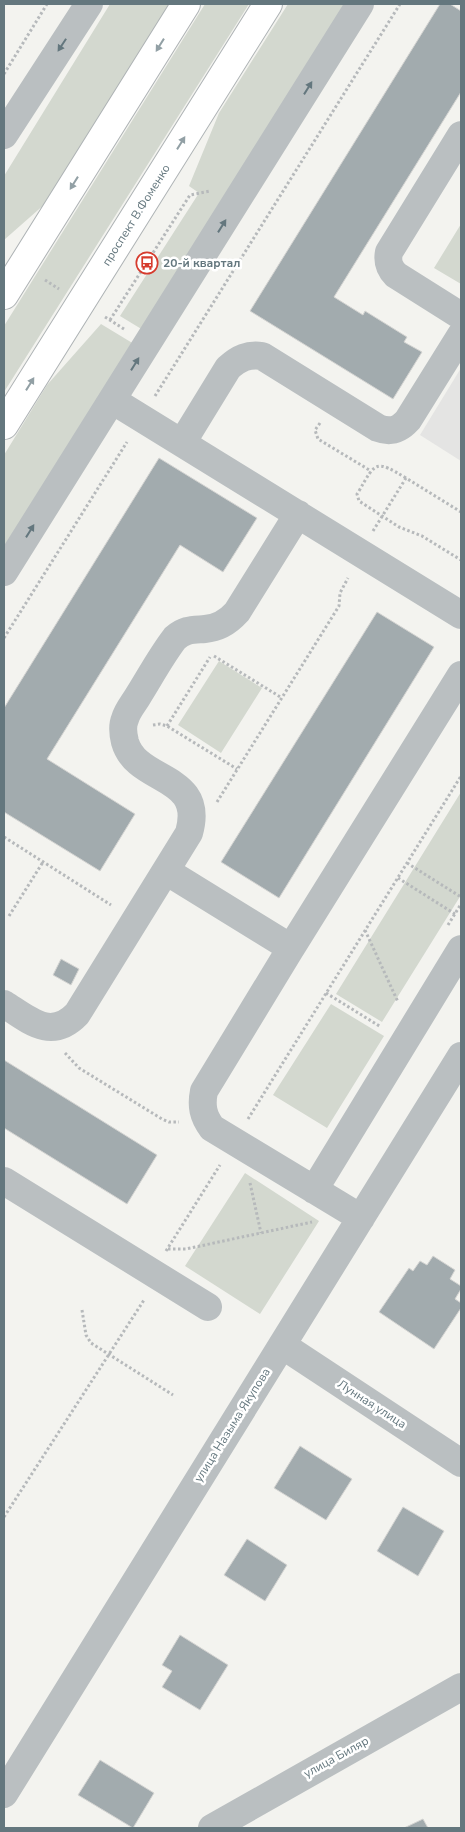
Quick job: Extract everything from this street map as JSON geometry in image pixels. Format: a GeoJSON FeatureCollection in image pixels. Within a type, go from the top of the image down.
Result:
{"type":"FeatureCollection","features":[{"type":"Feature","properties":{"kind":"main road"},"geometry":{"type":"LineString","coordinates":[[4,296],[186,4]]}},
{"type":"Feature","properties":{"kind":"main road","name":"проспект В.Фоменко"},"geometry":{"type":"LineString","coordinates":[[4,426],[268,4]]}},
{"type":"Feature","properties":{"kind":"street"},"geometry":{"type":"LineString","coordinates":[[4,135],[89,4]]}},
{"type":"Feature","properties":{"kind":"street"},"geometry":{"type":"LineString","coordinates":[[4,572],[360,4]]}},
{"type":"Feature","properties":{"kind":"street"},"geometry":{"type":"LineString","coordinates":[[461,135],[389,252],[388,258],[390,270],[396,275],[461,316]]}},
{"type":"Feature","properties":{"kind":"street"},"geometry":{"type":"LineString","coordinates":[[182,442],[228,368],[245,356],[262,356],[378,428],[389,431],[396,430],[408,420],[461,335]]}},
{"type":"Feature","properties":{"kind":"street"},"geometry":{"type":"LineString","coordinates":[[112,400],[461,615]]}},
{"type":"Feature","properties":{"kind":"street"},"geometry":{"type":"LineString","coordinates":[[4,1004],[39,1026],[52,1028],[70,1021],[77,1014],[189,833],[192,823],[192,812],[189,801],[180,788],[136,760],[130,752],[124,736],[125,718],[175,638],[186,630],[213,628],[231,619],[237,612],[298,514]]}},
{"type":"Feature","properties":{"kind":"street"},"geometry":{"type":"LineString","coordinates":[[361,1218],[212,1128],[203,1112],[204,1091],[461,675]]}},
{"type":"Feature","properties":{"kind":"street"},"geometry":{"type":"LineString","coordinates":[[166,871],[292,948]]}},
{"type":"Feature","properties":{"kind":"street"},"geometry":{"type":"LineString","coordinates":[[314,1190],[461,949]]}},
{"type":"Feature","properties":{"kind":"street","name":"улица Назыма Якупова"},"geometry":{"type":"LineString","coordinates":[[4,1794],[361,1218],[457,1073]]}},
{"type":"Feature","properties":{"kind":"street"},"geometry":{"type":"LineString","coordinates":[[4,1181],[208,1307]]}},
{"type":"Feature","properties":{"kind":"street","name":"Лунная улица"},"geometry":{"type":"LineString","coordinates":[[282,1345],[461,1463]]}},
{"type":"Feature","properties":{"kind":"street","name":"улица Биляр"},"geometry":{"type":"LineString","coordinates":[[212,1828],[461,1687]]}},
{"type":"Feature","properties":{"kind":"path"},"geometry":{"type":"LineString","coordinates":[[4,74],[48,4]]}},
{"type":"Feature","properties":{"kind":"path"},"geometry":{"type":"LineString","coordinates":[[4,638],[400,4]]}},
{"type":"Feature","properties":{"kind":"path"},"geometry":{"type":"LineString","coordinates":[[44,279],[66,293]]}},
{"type":"Feature","properties":{"kind":"path"},"geometry":{"type":"LineString","coordinates":[[105,318],[131,334]]}},
{"type":"Feature","properties":{"kind":"path"},"geometry":{"type":"LineString","coordinates":[[334,400],[315,430],[317,437],[371,471]]}},
{"type":"Feature","properties":{"kind":"path"},"geometry":{"type":"LineString","coordinates":[[461,512],[386,466],[377,466],[371,471],[359,490],[358,497],[362,504],[399,526],[422,536],[461,560]]}},
{"type":"Feature","properties":{"kind":"path"},"geometry":{"type":"LineString","coordinates":[[192,812],[203,810],[218,800],[339,606],[341,591],[363,554],[370,536],[406,478]]}},
{"type":"Feature","properties":{"kind":"path"},"geometry":{"type":"LineString","coordinates":[[167,726],[212,654],[282,698]]}},
{"type":"Feature","properties":{"kind":"path"},"geometry":{"type":"LineString","coordinates":[[124,736],[154,725],[167,726],[237,769]]}},
{"type":"Feature","properties":{"kind":"path"},"geometry":{"type":"LineString","coordinates":[[4,1517],[146,1296],[168,1249],[238,1144],[326,993],[461,776]]}},
{"type":"Feature","properties":{"kind":"path"},"geometry":{"type":"LineString","coordinates":[[4,837],[135,920]]}},
{"type":"Feature","properties":{"kind":"path"},"geometry":{"type":"LineString","coordinates":[[9,916],[43,862]]}},
{"type":"Feature","properties":{"kind":"path"},"geometry":{"type":"LineString","coordinates":[[407,863],[461,897]]}},
{"type":"Feature","properties":{"kind":"path"},"geometry":{"type":"LineString","coordinates":[[398,878],[455,914]]}},
{"type":"Feature","properties":{"kind":"path"},"geometry":{"type":"LineString","coordinates":[[365,930],[399,1005]]}},
{"type":"Feature","properties":{"kind":"path"},"geometry":{"type":"LineString","coordinates":[[326,993],[404,1042]]}},
{"type":"Feature","properties":{"kind":"path"},"geometry":{"type":"LineString","coordinates":[[52,1028],[66,1054],[79,1068],[162,1119],[176,1122],[203,1112]]}},
{"type":"Feature","properties":{"kind":"path"},"geometry":{"type":"LineString","coordinates":[[238,1144],[261,1234]]}},
{"type":"Feature","properties":{"kind":"path"},"geometry":{"type":"LineString","coordinates":[[168,1249],[180,1250],[312,1222]]}},
{"type":"Feature","properties":{"kind":"path"},"geometry":{"type":"LineString","coordinates":[[82,1310],[88,1338],[91,1343],[173,1395]]}},
{"type":"Feature","properties":{"kind":"shaded area"},"geometry":{"type":"Polygon","coordinates":[[[110,4],[170,4],[46,203],[4,240],[4,176],[110,4]]]}},
{"type":"Feature","properties":{"kind":"shaded area"},"geometry":{"type":"Polygon","coordinates":[[[205,4],[249,4],[4,392],[4,326],[205,4]]]}},
{"type":"Feature","properties":{"kind":"shaded area"},"geometry":{"type":"Polygon","coordinates":[[[288,4],[347,4],[143,330],[120,316],[199,193],[189,186],[219,113],[288,4]]]}},
{"type":"Feature","properties":{"kind":"shaded area"},"geometry":{"type":"Polygon","coordinates":[[[461,224],[461,284],[434,268],[461,224]]]}},
{"type":"Feature","properties":{"kind":"shaded area"},"geometry":{"type":"Polygon","coordinates":[[[101,324],[134,344],[4,552],[4,455],[47,385],[101,324]]]}},
{"type":"Feature","properties":{"kind":"shaded area"},"geometry":{"type":"Polygon","coordinates":[[[461,368],[461,461],[420,435],[461,368]]]}},
{"type":"Feature","properties":{"kind":"shaded area"},"geometry":{"type":"Polygon","coordinates":[[[219,661],[262,688],[221,753],[178,725],[219,661]]]}},
{"type":"Feature","properties":{"kind":"shaded area"},"geometry":{"type":"Polygon","coordinates":[[[461,792],[461,895],[382,1022],[336,994],[461,792]]]}},
{"type":"Feature","properties":{"kind":"shaded area"},"geometry":{"type":"Polygon","coordinates":[[[331,1004],[384,1036],[327,1128],[273,1095],[331,1004]]]}},
{"type":"Feature","properties":{"kind":"shaded area"},"geometry":{"type":"Polygon","coordinates":[[[245,1173],[319,1221],[260,1314],[185,1266],[245,1173]]]}},
{"type":"Feature","properties":{"kind":"building"},"geometry":{"type":"Polygon","coordinates":[[[440,4],[450,4],[461,11],[461,92],[334,297],[363,315],[365,311],[407,337],[404,342],[422,352],[393,399],[250,311],[440,4]]]}},
{"type":"Feature","properties":{"kind":"building"},"geometry":{"type":"Polygon","coordinates":[[[159,458],[257,518],[223,572],[180,545],[47,759],[135,814],[100,871],[4,812],[4,708],[159,458]]]}},
{"type":"Feature","properties":{"kind":"building"},"geometry":{"type":"Polygon","coordinates":[[[377,612],[434,647],[279,898],[221,862],[377,612]]]}},
{"type":"Feature","properties":{"kind":"building"},"geometry":{"type":"Polygon","coordinates":[[[61,959],[79,969],[71,985],[53,975],[61,959]]]}},
{"type":"Feature","properties":{"kind":"building"},"geometry":{"type":"Polygon","coordinates":[[[4,1060],[157,1155],[127,1204],[4,1128],[4,1060]]]}},
{"type":"Feature","properties":{"kind":"building"},"geometry":{"type":"Polygon","coordinates":[[[433,1256],[455,1270],[450,1279],[461,1286],[455,1299],[461,1303],[461,1308],[434,1349],[379,1312],[409,1268],[413,1271],[420,1261],[427,1265],[433,1256]]]}},
{"type":"Feature","properties":{"kind":"building"},"geometry":{"type":"Polygon","coordinates":[[[300,1446],[352,1479],[326,1520],[274,1488],[300,1446]]]}},
{"type":"Feature","properties":{"kind":"building"},"geometry":{"type":"Polygon","coordinates":[[[403,1507],[444,1531],[418,1576],[377,1551],[403,1507]]]}},
{"type":"Feature","properties":{"kind":"building"},"geometry":{"type":"Polygon","coordinates":[[[247,1539],[287,1565],[265,1601],[224,1575],[247,1539]]]}},
{"type":"Feature","properties":{"kind":"building"},"geometry":{"type":"Polygon","coordinates":[[[180,1635],[228,1665],[200,1710],[162,1687],[172,1671],[162,1665],[180,1635]]]}},
{"type":"Feature","properties":{"kind":"building"},"geometry":{"type":"Polygon","coordinates":[[[100,1760],[154,1793],[133,1828],[78,1795],[100,1760]]]}},
{"type":"Feature","properties":{"kind":"building"},"geometry":{"type":"Polygon","coordinates":[[[423,1819],[428,1828],[404,1828],[423,1819]]]}},
{"type":"Feature","properties":{"kind":"place","name":"20-й квартал"},"geometry":{"type":"Point","coordinates":[147,263]}}]}
